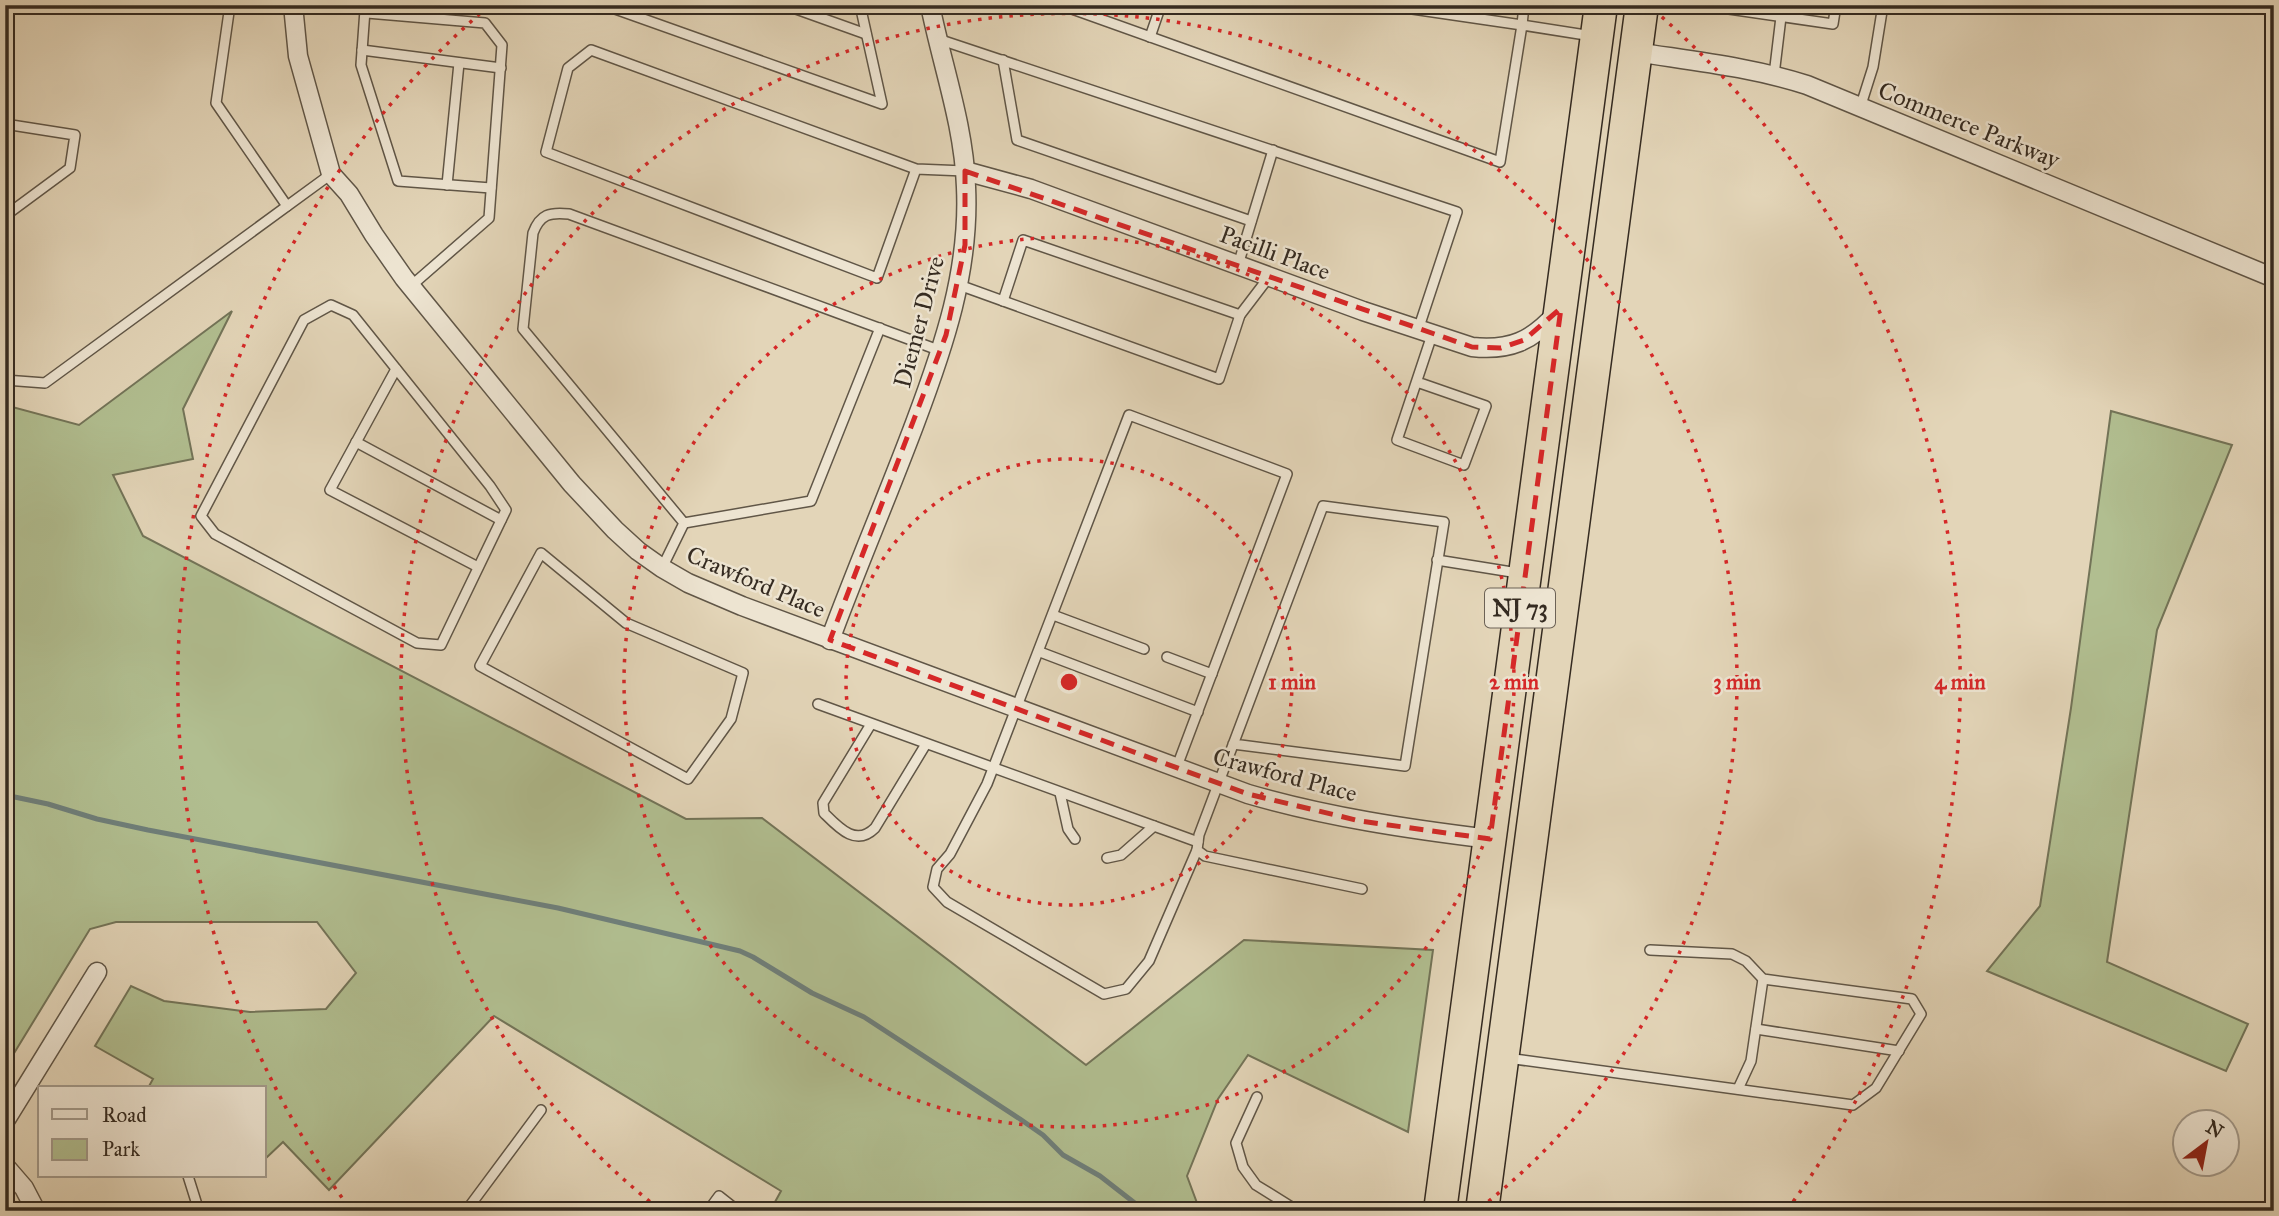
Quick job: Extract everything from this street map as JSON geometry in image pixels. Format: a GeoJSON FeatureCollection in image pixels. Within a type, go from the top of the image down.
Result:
{"type":"FeatureCollection","features":[{"type":"Feature","properties":{"kind":"highway","name":"NJ 73"},"geometry":{"type":"LineString","coordinates":[[1440,1211],[1601,5]]}},
{"type":"Feature","properties":{"kind":"highway","name":"NJ 73"},"geometry":{"type":"LineString","coordinates":[[1482,1211],[1642,5]]}},
{"type":"Feature","properties":{"kind":"street","name":"Crawford Place"},"geometry":{"type":"LineString","coordinates":[[293,5],[298,56],[331,174],[349,194],[379,243],[411,286],[593,508],[638,551],[688,583],[742,606],[1218,784],[1277,803],[1320,813],[1490,839]]}},
{"type":"Feature","properties":{"kind":"street","name":"Diemer Drive"},"geometry":{"type":"LineString","coordinates":[[830,639],[905,450],[941,351],[959,285],[967,215],[965,171],[958,125],[929,5]]}},
{"type":"Feature","properties":{"kind":"street","name":"Commerce Parkway"},"geometry":{"type":"LineString","coordinates":[[1636,52],[1774,75],[2274,278]]}},
{"type":"Feature","properties":{"kind":"street","name":"Pacilli Place"},"geometry":{"type":"LineString","coordinates":[[965,171],[1031,190],[1425,333],[1472,347],[1501,348],[1524,340],[1537,332],[1560,308]]}},
{"type":"Feature","properties":{"kind":"street"},"geometry":{"type":"LineString","coordinates":[[5,1121],[97,972]]}},
{"type":"Feature","properties":{"kind":"street"},"geometry":{"type":"LineString","coordinates":[[5,1166],[24,1188],[36,1211]]}},
{"type":"Feature","properties":{"kind":"lane"},"geometry":{"type":"LineString","coordinates":[[230,5],[216,103],[287,206]]}},
{"type":"Feature","properties":{"kind":"lane"},"geometry":{"type":"LineString","coordinates":[[604,5],[882,104],[860,5]]}},
{"type":"Feature","properties":{"kind":"lane"},"geometry":{"type":"LineString","coordinates":[[785,5],[866,34]]}},
{"type":"Feature","properties":{"kind":"lane"},"geometry":{"type":"LineString","coordinates":[[1061,5],[1500,162],[1524,5]]}},
{"type":"Feature","properties":{"kind":"lane"},"geometry":{"type":"LineString","coordinates":[[1150,37],[1161,5]]}},
{"type":"Feature","properties":{"kind":"lane"},"geometry":{"type":"LineString","coordinates":[[1385,5],[1597,36]]}},
{"type":"Feature","properties":{"kind":"lane"},"geometry":{"type":"LineString","coordinates":[[1716,5],[1833,24],[1836,5]]}},
{"type":"Feature","properties":{"kind":"lane"},"geometry":{"type":"LineString","coordinates":[[1860,108],[1873,67],[1883,5]]}},
{"type":"Feature","properties":{"kind":"lane"},"geometry":{"type":"LineString","coordinates":[[363,8],[361,65],[398,181],[491,188]]}},
{"type":"Feature","properties":{"kind":"lane"},"geometry":{"type":"LineString","coordinates":[[363,8],[367,13],[485,23],[502,45],[489,218],[411,286]]}},
{"type":"Feature","properties":{"kind":"lane"},"geometry":{"type":"LineString","coordinates":[[1774,75],[1781,17]]}},
{"type":"Feature","properties":{"kind":"lane"},"geometry":{"type":"LineString","coordinates":[[938,39],[1457,212],[1425,333],[1417,382],[1397,440],[1464,465],[1486,406],[1417,382]]}},
{"type":"Feature","properties":{"kind":"lane"},"geometry":{"type":"LineString","coordinates":[[362,50],[500,68]]}},
{"type":"Feature","properties":{"kind":"lane"},"geometry":{"type":"LineString","coordinates":[[916,169],[877,278],[546,152],[568,68],[591,50],[916,169],[965,171]]}},
{"type":"Feature","properties":{"kind":"lane"},"geometry":{"type":"LineString","coordinates":[[1003,60],[1017,140],[1251,221]]}},
{"type":"Feature","properties":{"kind":"lane"},"geometry":{"type":"LineString","coordinates":[[447,185],[459,63]]}},
{"type":"Feature","properties":{"kind":"lane"},"geometry":{"type":"LineString","coordinates":[[5,124],[75,135],[70,169],[5,216]]}},
{"type":"Feature","properties":{"kind":"lane"},"geometry":{"type":"LineString","coordinates":[[1238,265],[1273,150]]}},
{"type":"Feature","properties":{"kind":"lane"},"geometry":{"type":"LineString","coordinates":[[5,380],[45,383],[331,174]]}},
{"type":"Feature","properties":{"kind":"lane"},"geometry":{"type":"LineString","coordinates":[[684,523],[523,329],[533,233],[544,215],[569,214],[941,351]]}},
{"type":"Feature","properties":{"kind":"lane"},"geometry":{"type":"LineString","coordinates":[[1003,301],[1023,240],[1240,316]]}},
{"type":"Feature","properties":{"kind":"lane"},"geometry":{"type":"LineString","coordinates":[[959,285],[1219,379],[1240,316],[1269,277]]}},
{"type":"Feature","properties":{"kind":"lane"},"geometry":{"type":"LineString","coordinates":[[331,305],[353,315],[490,486],[506,510],[501,520],[441,645],[417,643],[215,534],[201,516],[304,320],[331,305]]}},
{"type":"Feature","properties":{"kind":"lane"},"geometry":{"type":"LineString","coordinates":[[684,523],[811,501],[880,328]]}},
{"type":"Feature","properties":{"kind":"lane"},"geometry":{"type":"LineString","coordinates":[[396,369],[330,490],[478,567]]}},
{"type":"Feature","properties":{"kind":"lane"},"geometry":{"type":"LineString","coordinates":[[1176,769],[1286,474],[1129,415],[994,769],[950,855],[937,869],[933,887],[947,902],[1104,994],[1126,989],[1149,961],[1197,846],[1218,784],[1233,744],[1323,506],[1444,522],[1405,766],[1233,744]]}},
{"type":"Feature","properties":{"kind":"lane"},"geometry":{"type":"LineString","coordinates":[[356,442],[501,520]]}},
{"type":"Feature","properties":{"kind":"lane"},"geometry":{"type":"LineString","coordinates":[[663,568],[684,523]]}},
{"type":"Feature","properties":{"kind":"lane"},"geometry":{"type":"LineString","coordinates":[[541,553],[626,623],[743,673],[731,719],[688,779],[480,666],[541,553]]}},
{"type":"Feature","properties":{"kind":"lane"},"geometry":{"type":"LineString","coordinates":[[1437,560],[1525,574]]}},
{"type":"Feature","properties":{"kind":"lane"},"geometry":{"type":"LineString","coordinates":[[1053,615],[1144,649]]}},
{"type":"Feature","properties":{"kind":"lane"},"geometry":{"type":"LineString","coordinates":[[1040,652],[1198,712]]}},
{"type":"Feature","properties":{"kind":"lane"},"geometry":{"type":"LineString","coordinates":[[1167,657],[1212,674]]}},
{"type":"Feature","properties":{"kind":"lane"},"geometry":{"type":"LineString","coordinates":[[818,704],[1154,826],[1197,846],[1205,856],[1362,889]]}},
{"type":"Feature","properties":{"kind":"lane"},"geometry":{"type":"LineString","coordinates":[[872,724],[823,803],[824,813],[854,836],[863,837],[875,828],[926,744]]}},
{"type":"Feature","properties":{"kind":"lane"},"geometry":{"type":"LineString","coordinates":[[1060,793],[1068,829],[1075,839]]}},
{"type":"Feature","properties":{"kind":"lane"},"geometry":{"type":"LineString","coordinates":[[1107,858],[1121,855],[1154,826]]}},
{"type":"Feature","properties":{"kind":"lane"},"geometry":{"type":"LineString","coordinates":[[1502,1057],[1853,1105],[1876,1088],[1921,1014],[1912,999],[1763,979],[1746,961],[1732,954],[1650,950]]}},
{"type":"Feature","properties":{"kind":"lane"},"geometry":{"type":"LineString","coordinates":[[1738,1089],[1751,1061],[1763,979]]}},
{"type":"Feature","properties":{"kind":"lane"},"geometry":{"type":"LineString","coordinates":[[1756,1029],[1899,1051]]}},
{"type":"Feature","properties":{"kind":"lane"},"geometry":{"type":"LineString","coordinates":[[1257,1097],[1236,1143],[1243,1167],[1256,1185],[1298,1211]]}},
{"type":"Feature","properties":{"kind":"lane"},"geometry":{"type":"LineString","coordinates":[[466,1211],[541,1110]]}},
{"type":"Feature","properties":{"kind":"lane"},"geometry":{"type":"LineString","coordinates":[[189,1178],[199,1211]]}},
{"type":"Feature","properties":{"kind":"lane"},"geometry":{"type":"LineString","coordinates":[[708,1211],[719,1196],[738,1211]]}},
{"type":"Feature","properties":{"kind":"highlighted area"},"geometry":{"type":"Polygon","coordinates":[[[965,171],[1472,347],[1501,348],[1524,340],[1561,308],[1490,839],[1360,821],[1248,794],[830,640],[946,335],[965,245],[965,171]]]}},
{"type":"Feature","properties":{"kind":"green space"},"geometry":{"type":"Polygon","coordinates":[[[232,311],[183,409],[193,459],[113,475],[143,536],[686,819],[762,818],[1086,1065],[1244,940],[1433,950],[1408,1132],[1248,1055],[1218,1099],[1187,1176],[1200,1211],[770,1211],[781,1191],[494,1016],[329,1190],[283,1142],[266,1158],[266,1086],[149,1086],[153,1079],[95,1046],[131,986],[164,1001],[250,1012],[326,1009],[356,973],[317,922],[116,922],[90,929],[5,1068],[5,405],[79,425],[232,311]]]}},
{"type":"Feature","properties":{"kind":"green space"},"geometry":{"type":"Polygon","coordinates":[[[2111,411],[2232,445],[2157,630],[2107,962],[2248,1024],[2226,1071],[1987,971],[2040,906],[2071,708],[2111,411]]]}},
{"type":"Feature","properties":{"kind":"waterway"},"geometry":{"type":"LineString","coordinates":[[5,795],[148,830],[558,908],[740,951],[812,993],[864,1017],[1020,1119],[1043,1135],[1063,1155],[1100,1176],[1145,1211]]}}]}
